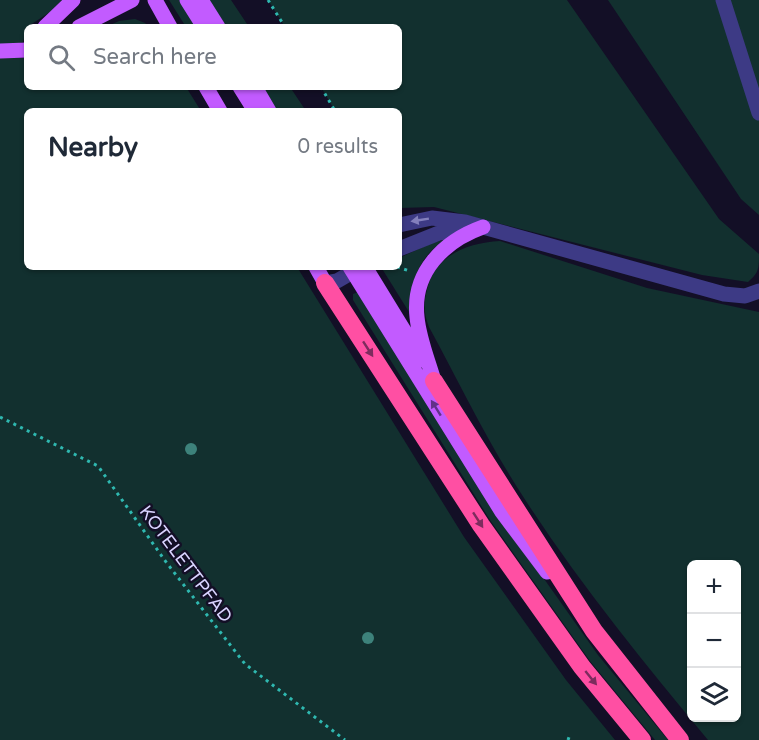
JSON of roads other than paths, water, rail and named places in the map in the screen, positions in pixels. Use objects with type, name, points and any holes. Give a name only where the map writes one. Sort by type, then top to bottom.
[{"type":"highway","points":[[325,283],[481,525],[582,667],[642,740]]},
{"type":"highway","points":[[434,381],[594,631],[680,740]]},
{"type":"main road","points":[[85,24],[132,0]]},
{"type":"main road","points":[[155,0],[169,24]]},
{"type":"main road","points":[[187,0],[202,24]]},
{"type":"main road","points":[[201,0],[216,24]]},
{"type":"main road","points":[[48,24],[71,1]]},
{"type":"main road","points":[[2,51],[24,42]]},
{"type":"main road","points":[[2,51],[24,50]]},
{"type":"main road","points":[[208,90],[218,108]]},
{"type":"main road","points":[[242,90],[253,108]]},
{"type":"main road","points":[[257,90],[267,108]]},
{"type":"main road","points":[[434,381],[421,339],[417,316],[417,298],[422,281],[429,265],[445,247],[466,233],[483,227]]},
{"type":"main road","points":[[318,270],[325,283]]},
{"type":"main road","points":[[358,270],[434,381]]},
{"type":"main road","points":[[358,270],[467,457],[502,512],[594,631]]},
{"type":"street","points":[[723,0],[759,113]]},
{"type":"street","points":[[402,224],[432,218],[452,220],[724,294],[745,296],[759,291]]},
{"type":"street","points":[[402,248],[448,230],[483,227]]},
{"type":"street","points":[[325,283],[337,281],[354,270]]}]
